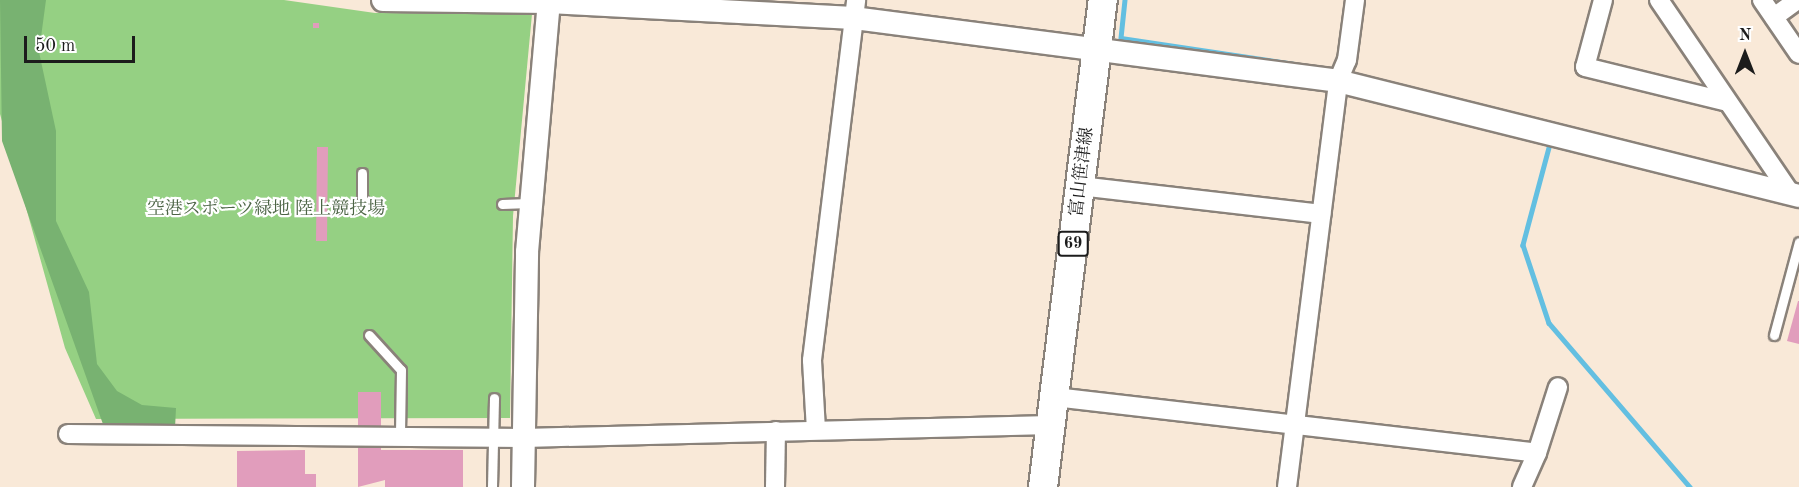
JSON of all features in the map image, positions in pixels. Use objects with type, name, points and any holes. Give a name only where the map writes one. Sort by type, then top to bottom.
[{"type":"main road","name":"富山笹津線","points":[[1043,487],[1103,0]]},
{"type":"street","points":[[383,0],[549,1],[855,9],[1096,50],[1338,81],[1795,195]]},
{"type":"street","points":[[1287,487],[1338,81],[1347,60],[1355,0]]},
{"type":"street","points":[[1603,0],[1585,67],[1727,102]]},
{"type":"street","points":[[1659,0],[1727,102],[1795,195]]},
{"type":"street","points":[[1762,0],[1799,54]]},
{"type":"street","points":[[1774,17],[1797,0]]},
{"type":"street","points":[[523,487],[529,203],[549,1]]},
{"type":"street","points":[[816,430],[812,360],[855,9]]},
{"type":"street","points":[[1080,186],[1321,214]]},
{"type":"street","points":[[1521,487],[1537,453],[1558,387]]},
{"type":"street","points":[[1055,397],[1537,453]]},
{"type":"street","points":[[68,434],[186,439],[524,438],[1051,425]]},
{"type":"street","points":[[775,487],[776,431]]},
{"type":"lane","points":[[362,173],[362,198],[369,207]]},
{"type":"lane","points":[[502,204],[529,203]]},
{"type":"lane","points":[[1774,335],[1799,242]]},
{"type":"lane","points":[[369,335],[401,370],[400,437]]},
{"type":"lane","points":[[492,487],[494,398]]},
{"type":"green space","name":"空港スポーツ緑地 陸上競技場","points":[[0,0],[284,0],[375,13],[532,14],[513,216],[510,418],[96,419],[65,348],[0,114]]},
{"type":"green space","points":[[0,0],[46,0],[39,52],[56,131],[56,221],[89,292],[97,364],[117,391],[142,405],[176,408],[175,428],[104,427],[2,141]]},
{"type":"building","points":[[313,23],[319,23],[319,28],[313,28]]},
{"type":"building","points":[[317,147],[328,147],[327,241],[316,241]]},
{"type":"building","points":[[1799,301],[1799,344],[1787,341]]},
{"type":"building","points":[[358,392],[381,392],[381,450],[463,450],[463,487],[385,487],[385,480],[358,487]]},
{"type":"building","points":[[305,450],[305,474],[316,474],[316,487],[237,487],[237,451]]},
{"type":"waterway","points":[[1125,0],[1121,38],[1294,64]]},
{"type":"waterway","points":[[1550,144],[1523,245],[1549,323],[1690,487]]}]
